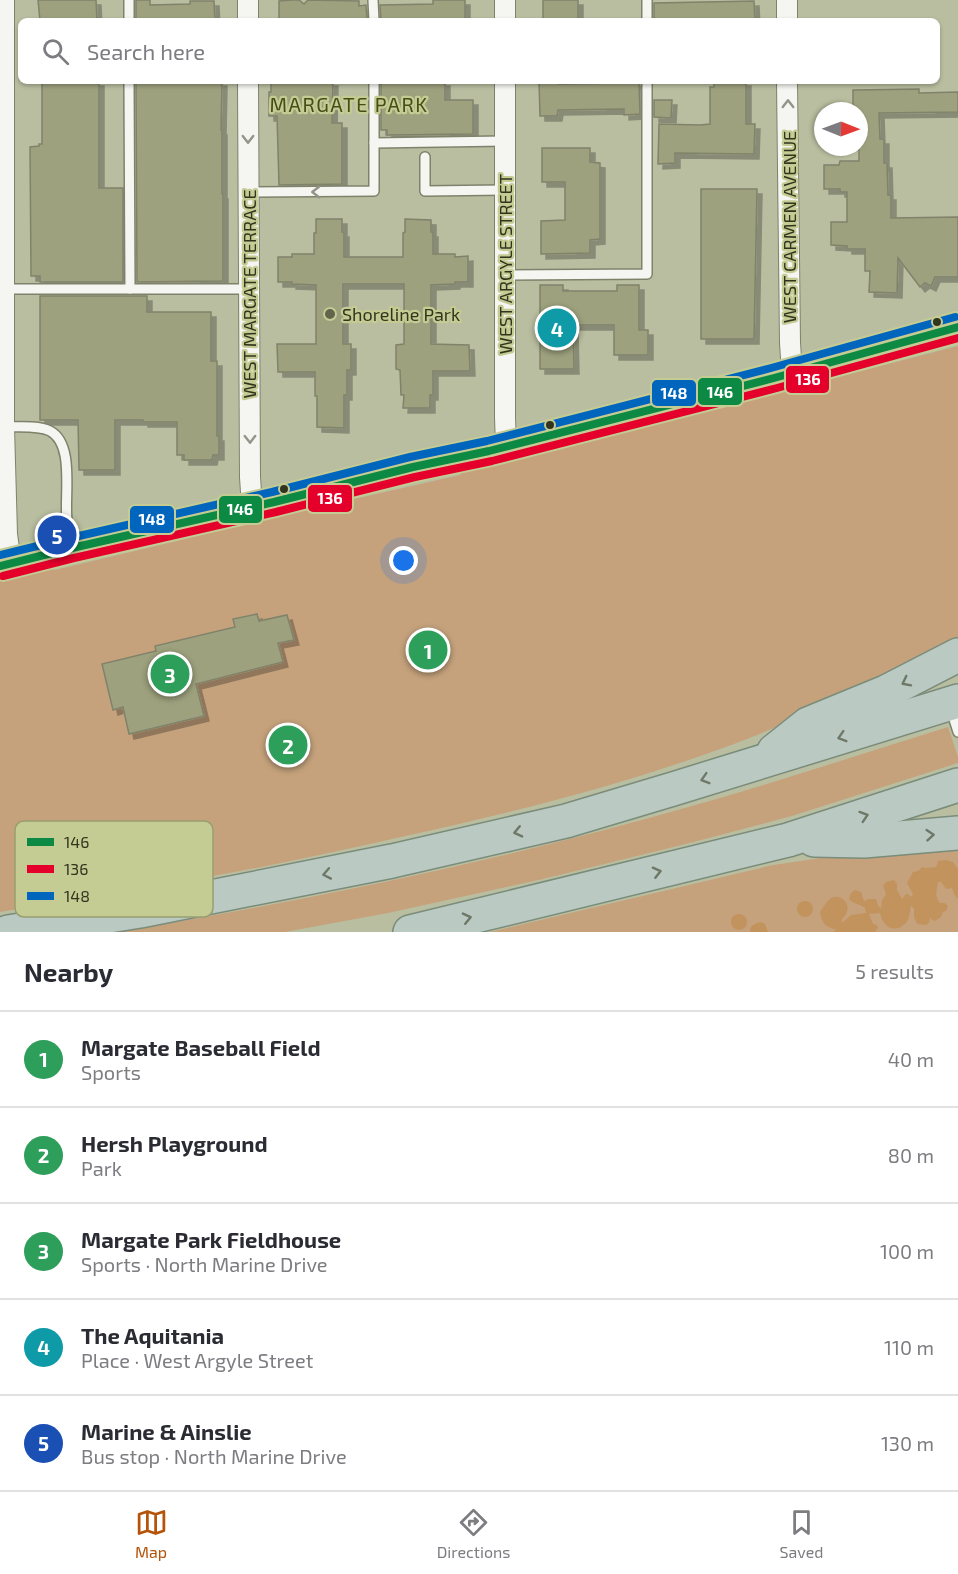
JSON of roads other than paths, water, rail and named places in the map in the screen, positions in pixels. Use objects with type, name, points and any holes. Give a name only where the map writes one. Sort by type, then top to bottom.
[{"type":"highway","points":[[761,762],[808,724],[886,692],[958,655]]},
{"type":"highway","points":[[213,897],[392,861],[566,821],[761,762],[955,713]]},
{"type":"highway","points":[[410,932],[788,840],[958,785]]},
{"type":"highway","points":[[788,840],[864,841],[958,833]]},
{"type":"highway","points":[[8,932],[102,917]]},
{"type":"street","points":[[4,0],[6,565],[413,467],[506,447],[792,373],[958,327]]},
{"type":"street","points":[[248,0],[248,18]]},
{"type":"street","points":[[505,0],[505,18]]},
{"type":"street","points":[[787,0],[787,18]]},
{"type":"street","name":"WEST MARGATE TERRACE","points":[[248,84],[248,289],[252,507]]},
{"type":"street","name":"WEST ARGYLE STREET","points":[[505,84],[506,447]]},
{"type":"street","name":"WEST CARMEN AVENUE","points":[[788,84],[792,373]]},
{"type":"lane","points":[[129,0],[129,18]]},
{"type":"lane","points":[[374,0],[374,18]]},
{"type":"lane","points":[[647,0],[647,18]]},
{"type":"lane","points":[[129,84],[130,289]]},
{"type":"lane","points":[[248,192],[374,191],[374,84]]},
{"type":"lane","points":[[506,275],[647,274],[647,84]]},
{"type":"lane","points":[[374,143],[506,141]]},
{"type":"lane","points":[[425,157],[425,191],[506,190]]},
{"type":"lane","points":[[4,289],[248,289]]},
{"type":"lane","points":[[4,427],[33,427],[50,431],[62,442],[66,456],[67,520],[72,548]]},
{"type":"place","name":"Shoreline Park","points":[[330,314]]},
{"type":"place","name":"The Aquitania","points":[[557,328]]},
{"type":"place","name":"Marine & Ainslie","points":[[57,535]]},
{"type":"place","name":"Margate Baseball Field","points":[[428,650]]},
{"type":"place","name":"Margate Park Fieldhouse","points":[[170,674]]},
{"type":"place","name":"Hersh Playground","points":[[288,745]]},
{"type":"district","name":"MARGATE PARK","points":[[349,104]]}]
